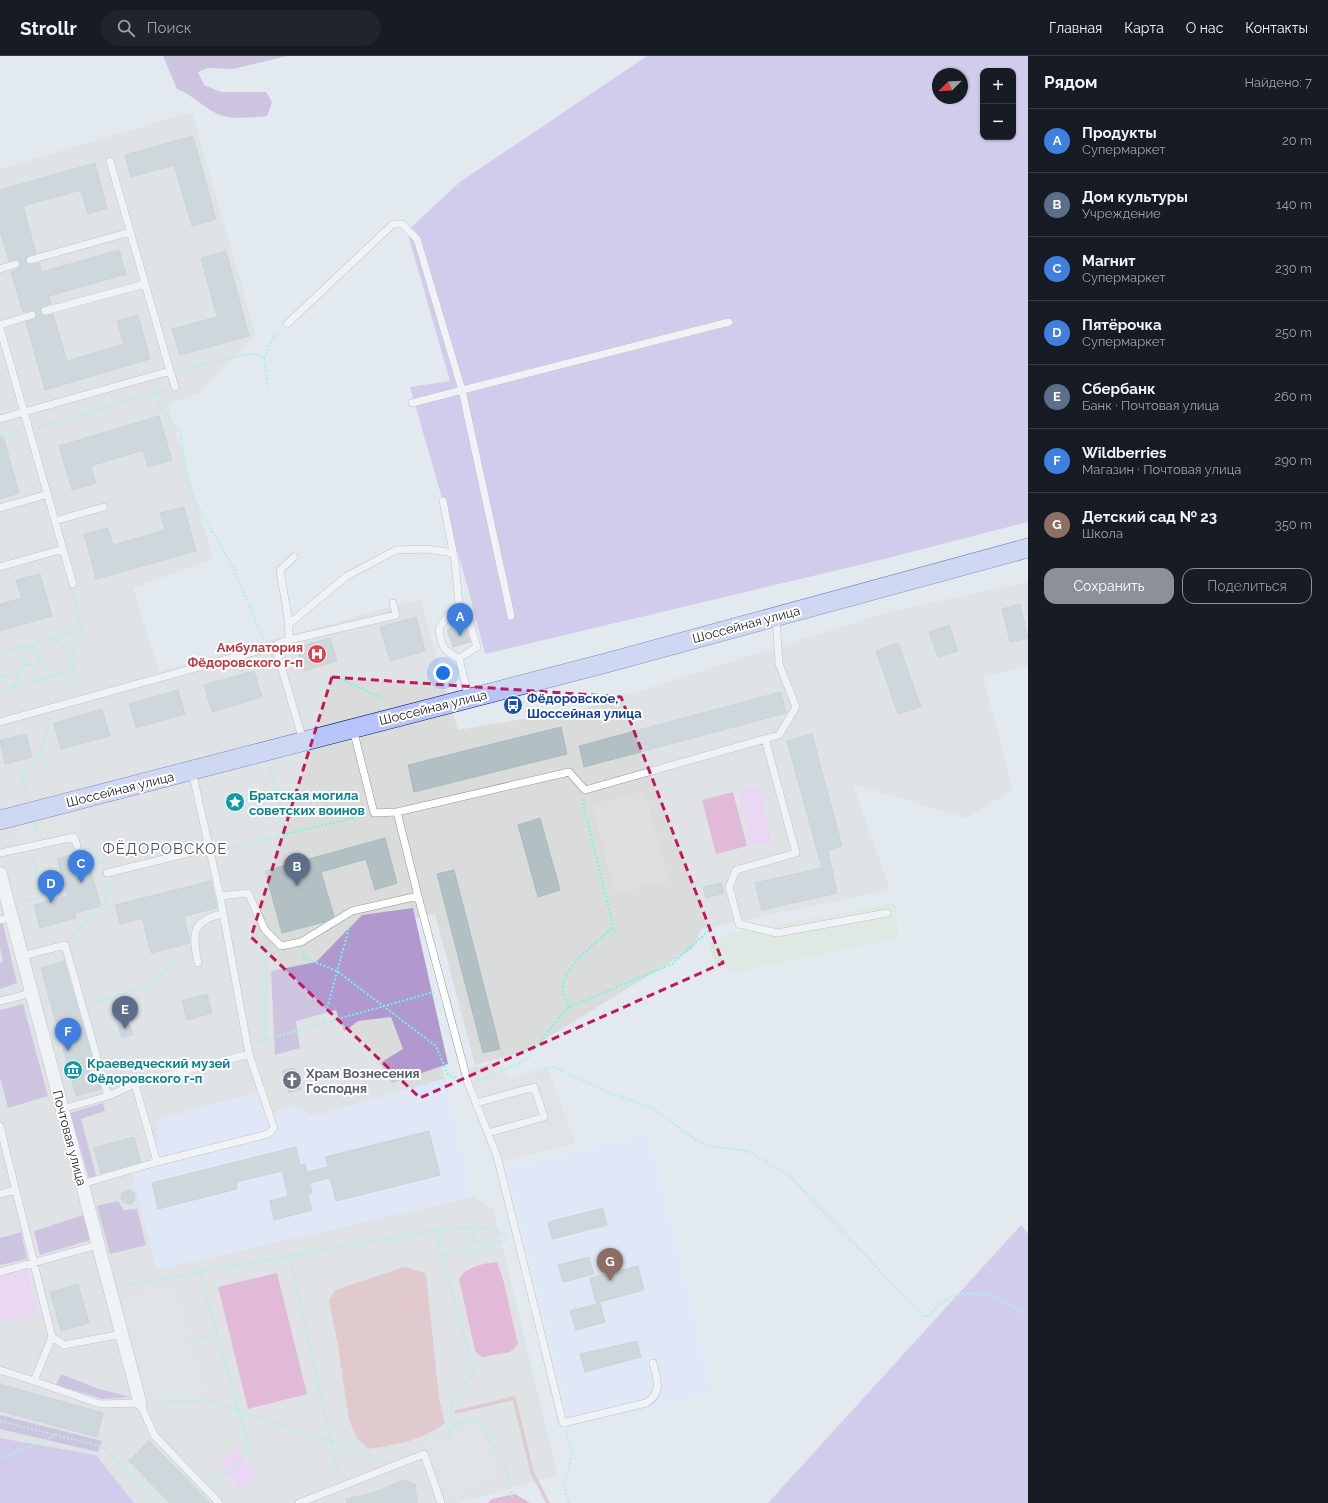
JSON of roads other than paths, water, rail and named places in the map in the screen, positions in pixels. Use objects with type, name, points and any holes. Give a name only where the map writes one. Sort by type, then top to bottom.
[{"type":"main road","name":"Шоссейная улица","points":[[0,820],[192,771],[353,727],[470,698],[1028,548]]},
{"type":"street","name":"Почтовая улица","points":[[0,873],[7,914],[22,956],[140,1404]]},
{"type":"lane","points":[[110,161],[175,388]]},
{"type":"lane","points":[[287,324],[393,224],[402,224],[417,239],[462,390],[511,616]]},
{"type":"lane","points":[[30,260],[130,232]]},
{"type":"lane","points":[[0,269],[16,264]]},
{"type":"lane","points":[[45,311],[145,284]]},
{"type":"lane","points":[[0,325],[32,315]]},
{"type":"lane","points":[[412,403],[729,322]]},
{"type":"lane","points":[[0,328],[73,584]]},
{"type":"lane","points":[[0,419],[170,371]]},
{"type":"lane","points":[[0,508],[48,494]]},
{"type":"lane","points":[[443,501],[453,553],[459,605],[469,620],[477,647],[459,658]]},
{"type":"lane","points":[[55,521],[104,507]]},
{"type":"lane","points":[[0,567],[63,549]]},
{"type":"lane","points":[[290,623],[347,576],[389,553],[408,549],[427,549],[453,553]]},
{"type":"lane","points":[[289,640],[290,623],[286,610],[280,570],[294,557]]},
{"type":"lane","points":[[0,722],[271,647],[289,640],[396,615],[393,603]]},
{"type":"lane","points":[[459,605],[446,618],[439,629],[442,645],[448,653],[459,658]]},
{"type":"lane","points":[[353,727],[374,813],[397,812],[569,772],[585,790],[779,736],[796,707],[779,664],[776,616]]},
{"type":"lane","points":[[271,647],[297,718],[303,740]]},
{"type":"lane","points":[[459,658],[470,698]]},
{"type":"lane","points":[[765,739],[796,853],[736,870],[729,887],[739,924],[777,933],[887,913]]},
{"type":"lane","points":[[82,1184],[157,1162],[268,1134],[274,1128],[249,1054],[220,896],[192,771]]},
{"type":"lane","points":[[397,812],[469,1084],[497,1156],[563,1424],[646,1403],[653,1399],[657,1392],[658,1382],[653,1363]]},
{"type":"lane","points":[[0,853],[74,837],[77,846]]},
{"type":"lane","points":[[107,873],[209,850]]},
{"type":"lane","points":[[220,896],[248,893],[265,930],[281,946],[301,942],[352,911],[418,896]]},
{"type":"lane","points":[[198,963],[194,946],[194,934],[199,924],[209,917],[223,914]]},
{"type":"lane","points":[[22,956],[66,944],[108,1096]]},
{"type":"lane","points":[[0,1001],[32,993]]},
{"type":"lane","points":[[62,1109],[108,1096],[135,1084],[249,1054]]},
{"type":"lane","points":[[135,1084],[157,1162]]},
{"type":"lane","points":[[476,1103],[534,1087],[544,1116],[488,1133]]},
{"type":"lane","points":[[0,1126],[1,1137],[16,1190],[52,1337],[34,1381]]},
{"type":"lane","points":[[0,1194],[16,1190]]},
{"type":"lane","points":[[0,1272],[98,1245]]},
{"type":"lane","points":[[52,1337],[64,1345],[122,1334]]},
{"type":"lane","points":[[0,1370],[100,1404],[140,1404],[154,1434],[219,1503]]},
{"type":"lane","points":[[299,1503],[424,1454],[442,1503]]},
{"type":"waterway","points":[[456,1412],[514,1398],[532,1472],[548,1503]]},
{"type":"place","name":"Продукты","points":[[460,636]]},
{"type":"place","name":"Амбулатория Фёдоровского г-п","points":[[317,654]]},
{"type":"place","name":"Фёдоровское, Шоссейная улица","points":[[513,705]]},
{"type":"place","name":"Братская могила советских воинов","points":[[235,802]]},
{"type":"place","name":"Магнит","points":[[81,883]]},
{"type":"place","name":"Дом культуры","points":[[297,886]]},
{"type":"place","name":"Пятёрочка","points":[[51,903]]},
{"type":"place","name":"Сбербанк","points":[[125,1029]]},
{"type":"place","name":"Wildberries","points":[[68,1051]]},
{"type":"place","name":"Краеведческий музей Фёдоровского г-п","points":[[73,1070]]},
{"type":"place","name":"Храм Вознесения Господня","points":[[292,1080]]},
{"type":"place","name":"Детский сад № 23","points":[[610,1281]]},
{"type":"district","name":"ФЁДОРОВСКОЕ","points":[[165,849]]}]
